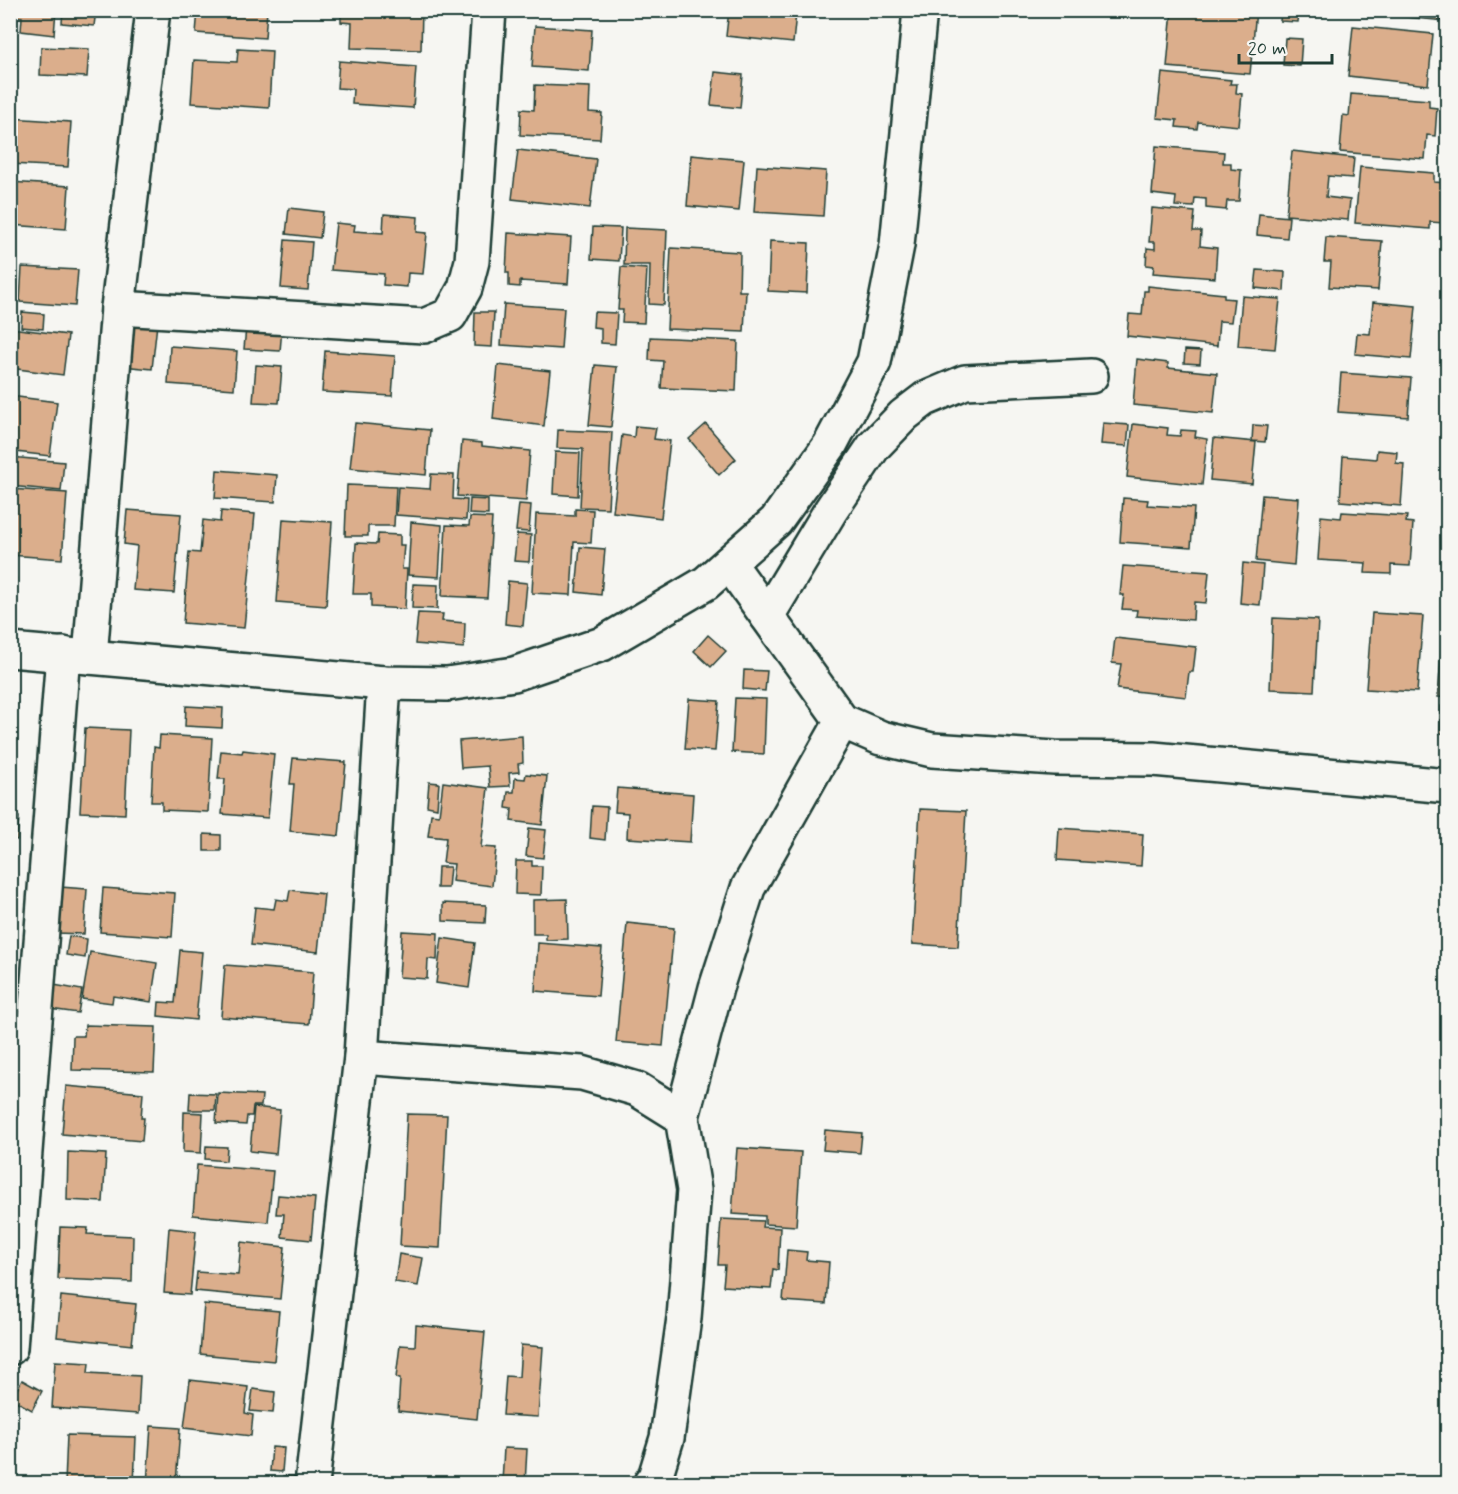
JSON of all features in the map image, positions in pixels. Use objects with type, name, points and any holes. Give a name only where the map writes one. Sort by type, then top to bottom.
[{"type":"street","points":[[10,1348],[77,656],[153,10]]},
{"type":"street","points":[[118,308],[424,326],[450,315],[465,288],[472,261],[489,10]]},
{"type":"street","points":[[10,650],[384,683],[447,684],[514,674],[602,644],[706,583],[776,521],[830,445],[874,362],[897,245],[920,10]]},
{"type":"street","points":[[766,616],[831,510],[874,446],[904,415],[925,399],[965,382],[1091,376]]},
{"type":"street","points":[[729,563],[842,721],[881,738],[932,750],[1055,758],[1153,759],[1448,786]]},
{"type":"street","points":[[312,1484],[361,1057],[384,683]]},
{"type":"street","points":[[650,1484],[655,1478],[667,1438],[684,1317],[694,1190],[682,1117],[716,988],[748,888],[842,721]]},
{"type":"street","points":[[361,1057],[582,1073],[637,1089],[682,1117]]},
{"type":"building","points":[[10,10],[56,10],[54,35],[21,31],[22,17],[10,16]]},
{"type":"building","points":[[63,10],[96,10],[94,26],[62,23]]},
{"type":"building","points":[[198,10],[267,10],[265,38],[196,33]]},
{"type":"building","points":[[341,10],[422,10],[421,50],[351,48],[352,23],[341,22]]},
{"type":"building","points":[[729,10],[772,10],[796,13],[793,43],[726,36]]},
{"type":"building","points":[[1172,10],[1256,10],[1250,74],[1167,67]]},
{"type":"building","points":[[1386,10],[1446,10],[1445,21],[1385,15]]},
{"type":"building","points":[[1281,11],[1299,12],[1298,22],[1280,21]]},
{"type":"building","points":[[535,26],[592,30],[589,71],[532,67]]},
{"type":"building","points":[[1353,26],[1433,34],[1428,85],[1348,76]]},
{"type":"building","points":[[1285,38],[1302,39],[1300,66],[1283,65]]},
{"type":"building","points":[[41,47],[89,49],[87,77],[40,75]]},
{"type":"building","points":[[238,49],[272,51],[269,108],[191,103],[194,60],[237,62]]},
{"type":"building","points":[[339,61],[416,67],[413,108],[352,104],[353,89],[337,88]]},
{"type":"building","points":[[715,72],[743,75],[740,108],[711,105]]},
{"type":"building","points":[[1162,73],[1231,80],[1230,84],[1237,84],[1236,93],[1242,94],[1239,126],[1198,122],[1197,129],[1176,127],[1177,120],[1157,118]]},
{"type":"building","points":[[535,85],[590,87],[589,112],[602,113],[600,139],[520,135],[521,109],[534,110]]},
{"type":"building","points":[[1351,94],[1429,100],[1429,107],[1437,108],[1435,136],[1427,135],[1425,159],[1340,152],[1343,115],[1349,116]]},
{"type":"building","points":[[10,118],[71,122],[68,167],[10,164]]},
{"type":"building","points":[[1156,146],[1224,152],[1223,163],[1231,163],[1231,169],[1241,170],[1239,201],[1227,201],[1226,210],[1206,208],[1206,199],[1195,198],[1194,207],[1175,206],[1176,197],[1152,194]]},
{"type":"building","points":[[518,150],[596,159],[590,208],[512,199]]},
{"type":"building","points":[[1292,151],[1354,158],[1352,178],[1328,176],[1326,197],[1350,200],[1348,220],[1286,215]]},
{"type":"building","points":[[691,155],[744,160],[739,211],[687,206]]},
{"type":"building","points":[[757,166],[826,171],[823,216],[754,212]]},
{"type":"building","points":[[1360,167],[1434,173],[1434,182],[1448,183],[1445,223],[1430,222],[1430,229],[1355,223]]},
{"type":"building","points":[[10,182],[69,186],[66,229],[10,225]]},
{"type":"building","points":[[289,208],[323,212],[320,238],[286,234]]},
{"type":"building","points":[[1152,208],[1195,212],[1193,231],[1201,231],[1200,246],[1217,248],[1215,278],[1153,273],[1154,266],[1146,265],[1147,248],[1155,249],[1155,242],[1149,242]]},
{"type":"building","points":[[384,214],[418,217],[417,232],[427,233],[423,274],[408,273],[407,287],[383,285],[384,274],[331,270],[336,223],[355,225],[354,231],[383,233]]},
{"type":"building","points":[[1259,214],[1289,217],[1287,238],[1257,235]]},
{"type":"building","points":[[593,227],[621,228],[619,261],[591,259]]},
{"type":"building","points":[[625,228],[667,230],[664,305],[649,304],[650,265],[624,265]]},
{"type":"building","points":[[508,233],[571,237],[568,284],[520,281],[520,287],[509,286],[509,273],[506,273]]},
{"type":"building","points":[[1326,237],[1382,241],[1378,290],[1329,287],[1331,262],[1324,262]]},
{"type":"building","points":[[285,240],[312,242],[308,290],[281,288]]},
{"type":"building","points":[[770,241],[809,243],[807,293],[768,291]]},
{"type":"building","points":[[671,248],[740,252],[739,291],[746,291],[744,332],[667,329]]},
{"type":"building","points":[[22,267],[78,270],[75,306],[20,302]]},
{"type":"building","points":[[621,267],[647,269],[644,323],[622,322],[623,310],[618,310]]},
{"type":"building","points":[[1257,270],[1285,272],[1284,291],[1255,288]]},
{"type":"building","points":[[1148,286],[1224,294],[1224,298],[1234,299],[1231,322],[1219,321],[1217,346],[1127,336],[1129,314],[1142,315],[1144,291],[1148,291]]},
{"type":"building","points":[[1242,296],[1280,299],[1275,349],[1238,346]]},
{"type":"building","points":[[1373,302],[1416,306],[1411,359],[1355,354],[1357,333],[1370,334]]},
{"type":"building","points":[[504,304],[564,308],[561,349],[501,345]]},
{"type":"building","points":[[22,312],[44,314],[43,329],[21,327]]},
{"type":"building","points":[[475,312],[494,312],[492,347],[474,346]]},
{"type":"building","points":[[594,312],[617,313],[615,344],[601,343],[601,328],[593,327]]},
{"type":"building","points":[[126,321],[157,324],[152,369],[122,366]]},
{"type":"building","points":[[246,327],[282,329],[280,351],[244,349]]},
{"type":"building","points":[[10,328],[68,335],[63,375],[10,368]]},
{"type":"building","points":[[650,337],[738,341],[736,391],[661,388],[663,361],[649,360]]},
{"type":"building","points":[[170,346],[237,351],[234,389],[168,384]]},
{"type":"building","points":[[1185,350],[1201,351],[1200,364],[1184,363]]},
{"type":"building","points":[[325,351],[395,356],[392,396],[322,392]]},
{"type":"building","points":[[1137,359],[1168,363],[1168,368],[1217,373],[1213,413],[1133,405]]},
{"type":"building","points":[[256,365],[282,367],[279,403],[253,402]]},
{"type":"building","points":[[498,365],[550,371],[544,426],[493,419]]},
{"type":"building","points":[[595,365],[617,367],[611,427],[589,425]]},
{"type":"building","points":[[1341,373],[1411,378],[1408,417],[1338,412]]},
{"type":"building","points":[[10,396],[57,402],[50,456],[16,452],[17,442],[10,441]]},
{"type":"building","points":[[355,423],[430,430],[426,475],[350,468]]},
{"type":"building","points":[[1103,423],[1129,425],[1127,446],[1101,444]]},
{"type":"building","points":[[706,424],[736,459],[719,475],[689,439]]},
{"type":"building","points":[[1133,424],[1168,428],[1167,435],[1180,436],[1181,430],[1196,431],[1195,437],[1207,439],[1202,485],[1127,477]]},
{"type":"building","points":[[1253,425],[1267,426],[1265,442],[1252,441]]},
{"type":"building","points":[[635,426],[656,428],[654,439],[670,441],[661,518],[613,512],[622,435],[634,437]]},
{"type":"building","points":[[558,430],[612,432],[608,508],[580,507],[583,449],[557,448]]},
{"type":"building","points":[[1214,438],[1256,442],[1252,484],[1210,480]]},
{"type":"building","points":[[462,441],[482,443],[482,446],[530,451],[526,501],[457,496]]},
{"type":"building","points":[[1377,450],[1397,452],[1396,463],[1404,464],[1401,506],[1340,501],[1343,456],[1376,459]]},
{"type":"building","points":[[555,452],[580,453],[578,496],[553,494]]},
{"type":"building","points":[[10,457],[64,462],[61,491],[10,486]]},
{"type":"building","points":[[217,470],[277,475],[275,502],[215,498]]},
{"type":"building","points":[[431,474],[454,475],[453,499],[467,500],[466,520],[396,515],[398,487],[430,489]]},
{"type":"building","points":[[347,485],[396,487],[394,526],[368,526],[368,536],[345,536]]},
{"type":"building","points":[[10,489],[67,493],[62,559],[10,555]]},
{"type":"building","points":[[1262,495],[1299,498],[1294,565],[1256,561]]},
{"type":"building","points":[[1123,498],[1148,500],[1147,505],[1194,508],[1191,547],[1120,542]]},
{"type":"building","points":[[470,499],[488,500],[488,515],[469,514]]},
{"type":"building","points":[[519,504],[531,505],[529,532],[516,531]]},
{"type":"building","points":[[575,509],[593,510],[591,543],[574,542],[571,595],[532,593],[536,514],[575,516]]},
{"type":"building","points":[[127,510],[181,514],[174,593],[133,590],[137,546],[124,544]]},
{"type":"building","points":[[221,511],[255,514],[244,628],[183,623],[189,552],[200,553],[203,520],[220,522]]},
{"type":"building","points":[[1342,512],[1407,516],[1406,522],[1413,523],[1410,566],[1391,565],[1391,574],[1365,573],[1366,563],[1318,560],[1321,516],[1341,518]]},
{"type":"building","points":[[470,517],[492,518],[487,598],[442,596],[446,525],[469,526]]},
{"type":"building","points":[[283,519],[332,522],[326,606],[277,602]]},
{"type":"building","points":[[411,522],[442,525],[439,577],[408,575]]},
{"type":"building","points":[[378,534],[400,535],[400,545],[404,545],[402,569],[407,569],[405,609],[371,607],[371,594],[353,594],[356,543],[377,544]]},
{"type":"building","points":[[517,534],[531,535],[529,562],[514,561]]},
{"type":"building","points":[[580,547],[605,549],[601,595],[576,592]]},
{"type":"building","points":[[1243,563],[1263,565],[1260,605],[1240,603]]},
{"type":"building","points":[[1123,566],[1209,572],[1206,603],[1194,602],[1193,620],[1136,616],[1137,610],[1122,609],[1124,595],[1120,595]]},
{"type":"building","points":[[10,577],[16,578],[14,604],[10,604]]},
{"type":"building","points":[[508,581],[527,583],[523,626],[505,624]]},
{"type":"building","points":[[413,584],[438,585],[437,609],[412,608]]},
{"type":"building","points":[[418,613],[443,614],[442,621],[465,623],[464,648],[415,644]]},
{"type":"building","points":[[1372,613],[1423,616],[1417,692],[1366,689]]},
{"type":"building","points":[[1444,613],[1448,613],[1448,698],[1438,697]]},
{"type":"building","points":[[1273,618],[1318,620],[1314,691],[1270,689]]},
{"type":"building","points":[[708,635],[726,651],[711,667],[694,651]]},
{"type":"building","points":[[1115,638],[1196,647],[1193,672],[1189,672],[1186,697],[1117,689],[1121,664],[1112,663]]},
{"type":"building","points":[[744,670],[767,671],[765,691],[743,689]]},
{"type":"building","points":[[735,698],[766,699],[764,754],[732,752]]},
{"type":"building","points":[[689,699],[719,701],[715,751],[685,749]]},
{"type":"building","points":[[186,706],[223,708],[222,728],[185,726]]},
{"type":"building","points":[[1441,706],[1448,706],[1448,734],[1440,733]]},
{"type":"building","points":[[85,728],[129,730],[125,814],[80,812]]},
{"type":"building","points":[[160,735],[212,738],[208,812],[162,810],[162,802],[151,802],[154,747],[159,748]]},
{"type":"building","points":[[522,736],[523,763],[518,764],[519,772],[509,773],[510,786],[490,787],[488,766],[461,768],[459,741]]},
{"type":"building","points":[[10,738],[15,739],[10,802]]},
{"type":"building","points":[[243,750],[274,754],[268,818],[222,814],[225,779],[218,779],[221,751],[242,753]]},
{"type":"building","points":[[293,758],[346,762],[339,836],[290,831],[294,784],[290,784]]},
{"type":"building","points":[[526,774],[547,776],[542,825],[511,821],[512,809],[506,808],[508,792],[514,792],[515,778],[525,779]]},
{"type":"building","points":[[429,782],[439,783],[437,808],[427,806]]},
{"type":"building","points":[[443,782],[488,788],[481,847],[496,848],[492,886],[452,881],[454,864],[443,863],[446,838],[428,836],[431,814],[439,815]]},
{"type":"building","points":[[617,788],[693,794],[690,842],[627,838],[628,813],[615,812]]},
{"type":"building","points":[[592,806],[607,807],[605,840],[590,838]]},
{"type":"building","points":[[920,809],[966,811],[958,947],[912,944]]},
{"type":"building","points":[[10,817],[19,817],[17,840],[10,839]]},
{"type":"building","points":[[529,828],[546,830],[543,858],[526,856]]},
{"type":"building","points":[[1059,828],[1143,834],[1141,866],[1057,860]]},
{"type":"building","points":[[204,834],[221,835],[221,851],[204,851]]},
{"type":"building","points":[[516,861],[532,861],[532,866],[542,866],[541,895],[515,894]]},
{"type":"building","points":[[438,867],[450,867],[448,888],[437,888]]},
{"type":"building","points":[[60,887],[87,889],[84,934],[57,933]]},
{"type":"building","points":[[103,888],[175,893],[172,937],[100,932]]},
{"type":"building","points":[[290,890],[324,894],[318,952],[251,945],[255,907],[274,909],[276,899],[288,901]]},
{"type":"building","points":[[567,899],[568,939],[546,940],[546,934],[533,934],[533,900]]},
{"type":"building","points":[[443,903],[486,905],[485,923],[443,921]]},
{"type":"building","points":[[627,923],[674,928],[663,1046],[616,1042]]},
{"type":"building","points":[[402,931],[438,933],[437,960],[428,959],[427,979],[399,977]]},
{"type":"building","points":[[69,936],[87,939],[85,958],[66,955]]},
{"type":"building","points":[[442,938],[475,943],[469,988],[436,983]]},
{"type":"building","points":[[538,943],[602,948],[598,996],[535,991]]},
{"type":"building","points":[[180,950],[202,952],[196,1020],[158,1016],[159,1002],[175,1003]]},
{"type":"building","points":[[90,952],[157,963],[151,1002],[113,996],[112,1003],[82,999]]},
{"type":"building","points":[[225,965],[313,972],[309,1024],[221,1017]]},
{"type":"building","points":[[54,985],[82,990],[78,1013],[50,1009]]},
{"type":"building","points":[[85,1025],[156,1027],[154,1072],[72,1070],[73,1036],[84,1036]]},
{"type":"building","points":[[66,1086],[143,1093],[142,1141],[62,1134]]},
{"type":"building","points":[[190,1093],[216,1094],[215,1110],[189,1110]]},
{"type":"building","points":[[218,1093],[262,1095],[261,1106],[253,1106],[252,1116],[247,1116],[246,1125],[216,1123]]},
{"type":"building","points":[[254,1107],[280,1110],[276,1154],[250,1151]]},
{"type":"building","points":[[184,1112],[203,1113],[201,1153],[183,1152]]},
{"type":"building","points":[[407,1114],[447,1115],[440,1248],[400,1246]]},
{"type":"building","points":[[825,1130],[862,1133],[860,1153],[823,1150]]},
{"type":"building","points":[[206,1146],[227,1147],[226,1161],[205,1159]]},
{"type":"building","points":[[737,1148],[801,1152],[796,1226],[765,1224],[765,1216],[732,1214]]},
{"type":"building","points":[[68,1152],[106,1154],[103,1202],[67,1200]]},
{"type":"building","points":[[197,1165],[273,1171],[268,1222],[193,1215]]},
{"type":"building","points":[[278,1195],[315,1198],[311,1240],[282,1237],[284,1214],[276,1214]]},
{"type":"building","points":[[721,1219],[763,1221],[762,1227],[780,1228],[778,1270],[773,1269],[771,1289],[723,1286],[725,1265],[718,1265]]},
{"type":"building","points":[[60,1227],[88,1228],[87,1234],[133,1236],[132,1282],[58,1279]]},
{"type":"building","points":[[169,1228],[196,1231],[190,1295],[164,1293]]},
{"type":"building","points":[[241,1242],[285,1247],[280,1299],[195,1291],[197,1272],[238,1275]]},
{"type":"building","points":[[787,1250],[807,1252],[806,1260],[829,1262],[826,1304],[783,1301]]},
{"type":"building","points":[[399,1254],[423,1258],[418,1286],[395,1282]]},
{"type":"building","points":[[61,1296],[136,1304],[132,1345],[57,1337]]},
{"type":"building","points":[[204,1304],[279,1311],[274,1361],[200,1354]]},
{"type":"building","points":[[416,1325],[485,1332],[477,1419],[398,1411],[400,1379],[396,1378],[400,1345],[415,1346]]},
{"type":"building","points":[[521,1345],[543,1347],[538,1417],[503,1415],[506,1376],[519,1377]]},
{"type":"building","points":[[55,1361],[89,1363],[88,1373],[140,1376],[138,1414],[52,1408]]},
{"type":"building","points":[[22,1380],[42,1391],[32,1410],[12,1399]]},
{"type":"building","points":[[190,1380],[248,1387],[245,1413],[253,1415],[251,1436],[184,1428]]},
{"type":"building","points":[[253,1389],[275,1392],[273,1413],[250,1411]]},
{"type":"building","points":[[151,1426],[180,1428],[176,1484],[147,1484]]},
{"type":"building","points":[[67,1435],[136,1437],[134,1484],[65,1484]]},
{"type":"building","points":[[272,1447],[284,1448],[282,1472],[270,1471]]},
{"type":"building","points":[[504,1448],[527,1449],[525,1484],[502,1482]]},
{"type":"building","points":[[283,1476],[294,1476],[294,1484],[282,1484]]}]
